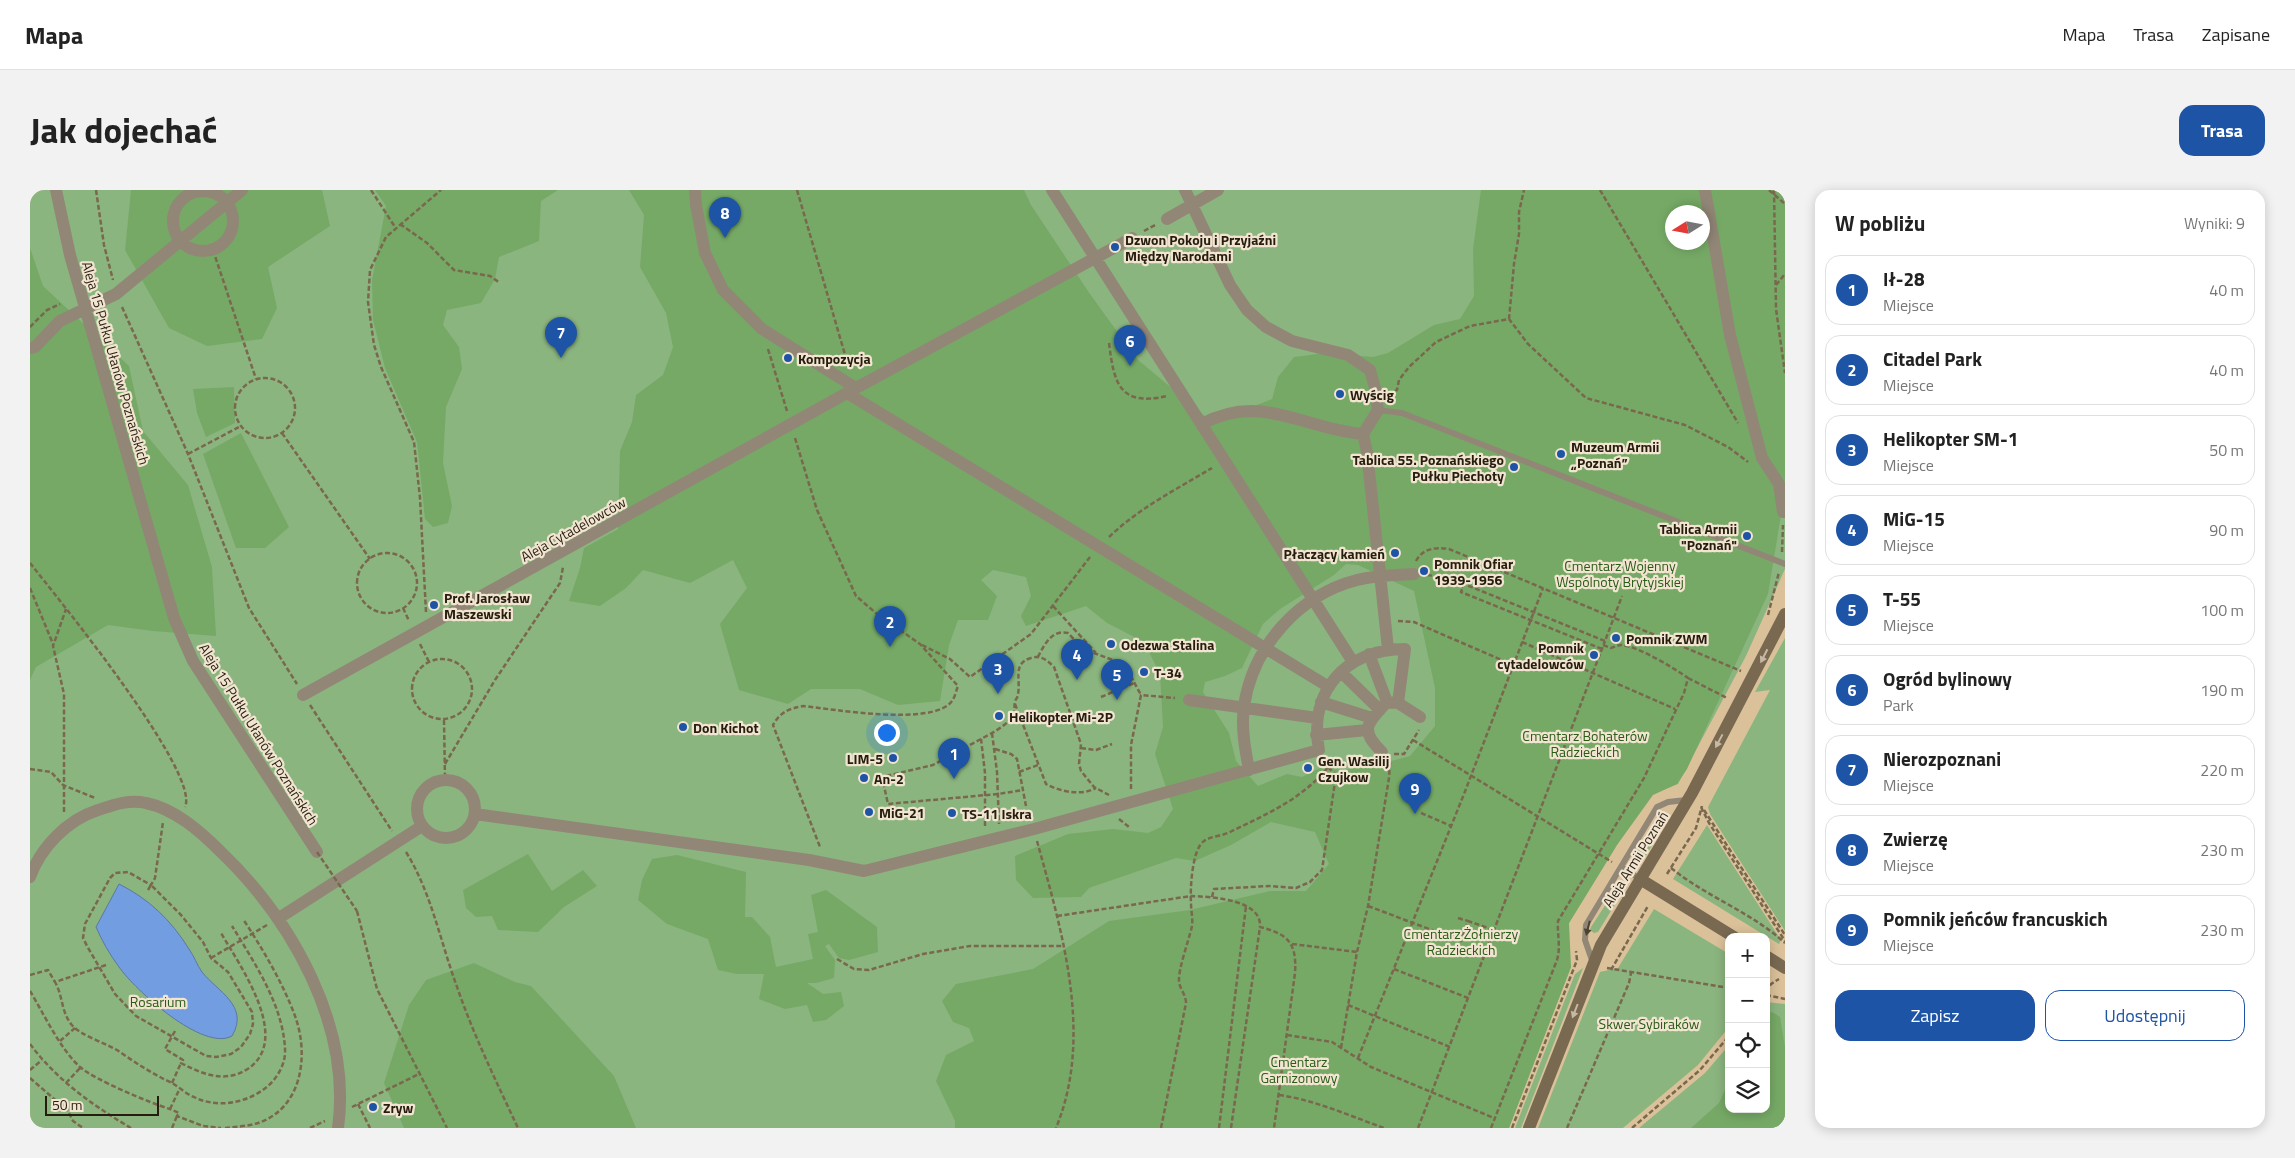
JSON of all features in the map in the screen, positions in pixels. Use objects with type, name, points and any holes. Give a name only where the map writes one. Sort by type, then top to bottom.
[{"type":"street","name":"Aleja 15 Pułku Ułanów Poznańskich","points":[[56,190],[70,255],[174,618],[193,661],[317,852]]},
{"type":"street","points":[[30,348],[35,347],[60,321],[116,294],[242,190]]},
{"type":"street","points":[[695,190],[705,254],[714,275],[723,290],[762,328],[851,390],[1099,546],[1329,687]]},
{"type":"street","points":[[1052,190],[1354,662]]},
{"type":"street","points":[[1185,190],[1230,285],[1248,310],[1266,327],[1292,341],[1348,355],[1370,370],[1378,410],[1363,434],[1367,452],[1388,649]]},
{"type":"street","points":[[1167,219],[1218,190]]},
{"type":"street","points":[[1705,190],[1730,335],[1762,458],[1779,484],[1783,512]]},
{"type":"street","points":[[195,191],[213,192],[227,202],[234,215],[233,230],[226,242],[214,250],[201,252],[189,249],[180,241],[173,227],[174,212],[182,199],[195,191]]},
{"type":"street","name":"Aleja Cytadelowców","points":[[303,694],[561,553],[851,390],[1132,238]]},
{"type":"street","points":[[1202,424],[1218,415],[1250,410],[1270,412],[1339,432],[1363,434]]},
{"type":"street","points":[[1249,770],[1245,750],[1244,707],[1248,688],[1265,649],[1279,629],[1293,613],[1314,598],[1338,586],[1379,576],[1414,574]]},
{"type":"street","name":"Aleja Armii Poznań","points":[[1529,1128],[1593,964],[1611,925],[1688,800],[1785,614]]},
{"type":"street","points":[[475,814],[826,863],[864,871],[984,840],[1034,830],[1319,750],[1316,734],[1321,702],[1329,687],[1341,672],[1369,654],[1388,649],[1405,649],[1370,741],[1386,753]]},
{"type":"street","points":[[1369,654],[1381,713]]},
{"type":"street","points":[[1341,672],[1381,713]]},
{"type":"street","points":[[1189,700],[1317,718]]},
{"type":"street","points":[[1321,702],[1381,713],[1420,717]]},
{"type":"street","points":[[1316,734],[1381,713]]},
{"type":"street","points":[[445,779],[462,784],[473,797],[475,814],[467,829],[452,838],[435,836],[422,826],[416,812],[419,796],[430,784],[445,779]]},
{"type":"street","points":[[30,877],[37,859],[53,839],[85,814],[122,802],[146,803],[180,817],[204,835],[239,869],[278,918],[310,975],[325,1014],[336,1058],[340,1113],[338,1128]]},
{"type":"street","points":[[278,918],[422,826]]},
{"type":"street","points":[[1640,879],[1728,933]]},
{"type":"street","points":[[1770,959],[1785,968]]},
{"type":"lane","points":[[1378,410],[1402,414],[1783,563]]},
{"type":"lane","points":[[1593,964],[1585,940],[1586,926],[1657,807],[1668,802],[1688,800]]},
{"type":"lane","points":[[1621,867],[1640,879]]},
{"type":"path","points":[[96,190],[104,245],[116,294],[188,454],[249,608],[398,840],[418,875],[459,994],[485,1058],[518,1128]]},
{"type":"path","points":[[371,190],[396,227]]},
{"type":"path","points":[[426,627],[420,498],[414,442],[381,367],[369,320],[370,270],[386,237],[441,190]]},
{"type":"path","points":[[797,190],[843,351],[851,390]]},
{"type":"path","points":[[1524,190],[1519,212],[1520,234],[1514,264],[1509,320],[1528,344],[1586,398],[1685,425],[1728,446],[1750,464]]},
{"type":"path","points":[[1600,190],[1741,428]]},
{"type":"path","points":[[1769,190],[1773,196],[1785,204]]},
{"type":"path","points":[[1774,190],[1775,286],[1778,332],[1785,373]]},
{"type":"path","points":[[1132,238],[1167,219]]},
{"type":"path","points":[[400,224],[427,243],[454,270],[490,276],[500,283]]},
{"type":"path","points":[[214,250],[256,379]]},
{"type":"path","points":[[1775,286],[1785,274]]},
{"type":"path","points":[[1378,410],[1384,396],[1397,390],[1399,380],[1409,366],[1436,342],[1470,326],[1509,320]]},
{"type":"path","points":[[762,328],[817,510],[856,596],[877,614],[920,644],[950,659],[970,677],[1031,634],[1099,546],[1120,526],[1225,460]]},
{"type":"path","points":[[1110,343],[1113,373],[1117,384],[1123,391],[1133,396],[1156,398],[1180,391]]},
{"type":"path","points":[[270,378],[283,384],[292,395],[295,409],[292,422],[282,433],[268,438],[253,436],[241,426],[235,413],[236,399],[244,386],[256,379],[270,378]]},
{"type":"path","points":[[188,454],[241,426]]},
{"type":"path","points":[[282,433],[370,559]]},
{"type":"path","points":[[1767,620],[1783,563],[1783,512]]},
{"type":"path","points":[[1414,574],[1414,565],[1418,557],[1425,551],[1440,548],[1614,617],[1741,671]]},
{"type":"path","points":[[383,553],[397,555],[409,562],[417,582],[412,600],[404,608],[389,613],[374,610],[362,600],[357,586],[360,570],[370,559],[383,553]]},
{"type":"path","points":[[445,764],[495,680],[560,583],[565,559],[561,553]]},
{"type":"path","points":[[30,563],[104,658],[151,726],[181,775],[186,794],[186,803],[180,817]]},
{"type":"path","points":[[1435,576],[1463,587]]},
{"type":"path","points":[[417,582],[424,581]]},
{"type":"path","points":[[1605,641],[1464,584],[1461,592],[1602,647],[1626,646],[1667,663],[1688,678],[1727,698]]},
{"type":"path","points":[[30,588],[53,646],[64,694],[63,831]]},
{"type":"path","points":[[1358,1058],[1451,826],[1543,588]]},
{"type":"path","points":[[1418,1128],[1622,596]]},
{"type":"path","points":[[1053,606],[1097,654]]},
{"type":"path","points":[[53,646],[66,609]]},
{"type":"path","points":[[1414,622],[1513,664]]},
{"type":"path","points":[[1038,657],[1047,640],[1058,633],[1064,632],[1072,635],[1083,649],[1113,660],[1128,671],[1141,696],[1131,745],[1134,801]]},
{"type":"path","points":[[1522,642],[1675,709]]},
{"type":"path","points":[[826,863],[773,724],[777,717],[787,709],[803,706],[914,716],[944,707],[952,701],[958,686],[920,644]]},
{"type":"path","points":[[1023,790],[986,796],[888,804],[882,777],[933,765],[998,730],[1014,713],[1015,702],[1019,694],[1017,680],[1019,666],[1027,658],[1038,657],[1046,659],[1054,667],[1081,748],[1079,764],[1082,771],[1096,788],[1106,793]]},
{"type":"path","points":[[444,659],[458,663],[469,674],[473,689],[469,704],[458,715],[444,720],[428,716],[416,705],[412,689],[417,673],[429,662],[444,659]]},
{"type":"path","points":[[1738,678],[1746,663]]},
{"type":"path","points":[[1492,1128],[1494,1118],[1557,960],[1560,950],[1557,932],[1558,921],[1563,909],[1644,778],[1684,693],[1688,678]]},
{"type":"path","points":[[1101,697],[1134,683]]},
{"type":"path","points":[[1723,706],[1731,691]]},
{"type":"path","points":[[1141,696],[1163,697]]},
{"type":"path","points":[[1015,702],[1046,784],[1053,788],[1078,793],[1088,792],[1096,788]]},
{"type":"path","points":[[444,720],[445,779]]},
{"type":"path","points":[[1396,755],[1404,754],[1419,731]]},
{"type":"path","points":[[992,733],[1000,826]]},
{"type":"path","points":[[981,739],[986,796],[984,840]]},
{"type":"path","points":[[1413,740],[1612,862]]},
{"type":"path","points":[[1081,748],[1096,750],[1112,744]]},
{"type":"path","points":[[994,749],[1011,754],[1017,759],[1026,806]]},
{"type":"path","points":[[1212,897],[1214,889],[1269,886],[1296,888],[1310,882],[1322,870],[1336,775],[1328,767],[1328,763],[1319,750]]},
{"type":"path","points":[[1341,1048],[1368,906],[1389,778],[1386,753]]},
{"type":"path","points":[[1020,772],[1038,765]]},
{"type":"path","points":[[1161,1128],[1186,1003],[1186,996],[1179,980],[1193,923],[1191,896],[1198,849],[1204,841],[1228,833],[1247,822],[1268,815],[1291,800],[1328,767]]},
{"type":"path","points":[[30,769],[51,772],[64,786],[94,797],[104,808]]},
{"type":"path","points":[[1667,874],[1696,828],[1705,800]]},
{"type":"path","points":[[1701,808],[1712,821],[1785,934]]},
{"type":"path","points":[[1701,808],[1785,942]]},
{"type":"path","points":[[148,890],[155,878],[165,811]]},
{"type":"path","points":[[1421,813],[1451,826]]},
{"type":"path","points":[[1034,830],[1058,916],[1071,999],[1071,1082],[1066,1105],[1056,1128]]},
{"type":"path","points":[[317,852],[357,911],[377,989],[447,1128]]},
{"type":"path","points":[[1671,868],[1690,884],[1772,932],[1785,942]]},
{"type":"path","points":[[128,872],[151,885],[181,914],[203,942],[212,958],[228,972],[252,1012],[253,1024],[250,1034],[241,1047],[231,1054],[216,1057],[206,1056],[136,1016],[115,994],[87,946],[83,931],[110,878],[115,873],[128,872]]},
{"type":"path","points":[[1058,916],[1191,896],[1212,897],[1246,906],[1257,913],[1260,919],[1260,927],[1231,1128]]},
{"type":"path","points":[[1219,1128],[1246,906]]},
{"type":"path","points":[[1368,906],[1461,941],[1468,922]]},
{"type":"path","points":[[1648,906],[1611,970],[1725,987]]},
{"type":"path","points":[[1458,918],[1494,930]]},
{"type":"path","points":[[177,1116],[203,1126],[223,1128],[260,1122],[279,1110],[293,1094],[300,1074],[302,1060],[300,1036],[295,1016],[253,934],[243,919]]},
{"type":"path","points":[[30,975],[48,970],[60,990],[61,1005],[65,1014],[75,1028],[114,1048],[162,1080],[172,1083],[194,1098],[208,1103],[242,1100],[259,1093],[272,1082],[282,1068],[286,1051],[282,1026],[268,990],[232,926]]},
{"type":"path","points":[[1260,927],[1283,934],[1291,944],[1296,962],[1274,1128]]},
{"type":"path","points":[[212,958],[262,928]]},
{"type":"path","points":[[181,1063],[214,1077],[231,1077],[253,1066],[261,1056],[266,1042],[265,1022],[260,1005],[221,933]]},
{"type":"path","points":[[1291,944],[1358,952]]},
{"type":"path","points":[[837,959],[854,969],[869,970],[923,954],[962,947],[1064,946]]},
{"type":"path","points":[[1512,1128],[1577,960]]},
{"type":"path","points":[[55,982],[106,965]]},
{"type":"path","points":[[1394,969],[1468,998]]},
{"type":"path","points":[[1567,1128],[1629,983],[1631,973]]},
{"type":"path","points":[[30,990],[60,1041],[80,1068],[99,1079],[179,1114],[172,1128]]},
{"type":"path","points":[[1770,994],[1785,999]]},
{"type":"path","points":[[1348,1005],[1450,1047]]},
{"type":"path","points":[[60,1041],[75,1028]]},
{"type":"path","points":[[172,1083],[183,1060],[165,1049],[175,1031]]},
{"type":"path","points":[[1287,1035],[1332,1042],[1371,1067],[1432,1094],[1494,1118]]},
{"type":"path","points":[[1632,1128],[1700,1070],[1725,1041]]},
{"type":"path","points":[[30,1044],[42,1060],[66,1083],[106,1113],[131,1128]]},
{"type":"path","points":[[30,1070],[42,1060]]},
{"type":"path","points":[[66,1083],[80,1068]]},
{"type":"path","points":[[366,1100],[419,1074]]},
{"type":"path","points":[[30,1078],[68,1111],[73,1121],[83,1128]]},
{"type":"path","points":[[170,1109],[180,1088]]},
{"type":"path","points":[[1279,1095],[1294,1097],[1384,1128]]},
{"type":"path","points":[[358,1104],[370,1128]]},
{"type":"path","points":[[30,1125],[33,1128]]},
{"type":"green space","points":[[30,190],[1785,190],[1785,569],[1746,656],[1678,784],[1647,796],[1569,923],[1570,956],[1568,966],[1571,967],[1509,1128],[30,1128]]},
{"type":"green space","points":[[131,190],[322,190],[330,226],[268,267],[277,308],[262,339],[207,346],[169,328],[125,250]]},
{"type":"green space","points":[[375,190],[558,190],[541,201],[539,241],[499,257],[495,279],[481,303],[447,310],[443,325],[459,347],[462,369],[446,407],[443,463],[452,506],[448,523],[433,527],[425,519],[417,442],[385,368],[373,320],[372,280],[386,206]]},
{"type":"green space","points":[[629,190],[1024,190],[1031,205],[1090,294],[1137,359],[1205,416],[1224,418],[1272,399],[1278,377],[1294,357],[1325,353],[1373,357],[1388,353],[1434,325],[1460,319],[1474,296],[1473,249],[1481,190],[1785,190],[1785,491],[1768,594],[1687,769],[1677,784],[1653,795],[1617,845],[1569,923],[1571,967],[1509,1128],[955,1128],[955,1121],[936,1081],[946,1055],[974,1041],[969,1028],[953,1022],[942,1001],[956,984],[1033,969],[1109,921],[1190,910],[1270,891],[1306,891],[1329,864],[1315,832],[1271,822],[1231,845],[1195,861],[1176,858],[1089,888],[1081,897],[1033,898],[1016,880],[1015,856],[1068,834],[1113,829],[1148,833],[1161,827],[1173,809],[1155,754],[1163,727],[1160,674],[1144,642],[1107,623],[1086,606],[1026,626],[1021,616],[1031,596],[1026,577],[993,570],[981,580],[997,596],[988,620],[958,620],[949,645],[940,701],[898,705],[860,689],[811,689],[788,704],[739,690],[720,624],[747,588],[733,560],[690,583],[643,570],[626,588],[600,606],[569,601],[580,568],[584,548],[618,529],[620,451],[632,422],[636,395],[663,375],[673,347],[666,313],[640,267],[644,215]],"holes":[[[1346,564],[1358,565],[1414,591],[1435,688],[1435,726],[1410,756],[1376,765],[1344,770],[1320,768],[1302,777],[1287,774],[1258,786],[1236,761],[1229,733],[1203,692],[1205,682],[1242,668],[1263,624],[1280,609],[1334,575]]]},
{"type":"green space","points":[[30,248],[43,286],[129,366],[143,431],[188,485],[212,567],[216,636],[108,625],[36,667],[30,680]]},
{"type":"green space","points":[[234,387],[235,423],[206,437],[197,413],[193,389]]},
{"type":"green space","points":[[241,433],[289,527],[265,548],[236,548],[203,454]]},
{"type":"green space","points":[[1785,638],[1785,931],[1710,814],[1708,807],[1770,690],[1755,692]]},
{"type":"green space","points":[[1663,812],[1668,813],[1668,818],[1645,857],[1640,858],[1637,852]]},
{"type":"green space","points":[[1707,825],[1781,940],[1779,944],[1770,938],[1770,933],[1761,933],[1673,879]]},
{"type":"green space","points":[[528,854],[552,891],[583,870],[597,886],[564,907],[538,932],[498,930],[492,916],[476,917],[466,908],[463,890]]},
{"type":"green space","points":[[677,855],[746,872],[745,917],[752,917],[770,937],[776,967],[813,959],[808,934],[818,932],[811,895],[826,890],[877,927],[878,952],[849,960],[839,958],[829,944],[825,946],[835,960],[834,978],[816,983],[807,983],[823,994],[841,992],[844,1006],[826,1020],[813,1022],[807,1005],[785,1009],[759,999],[764,974],[737,974],[718,970],[708,939],[667,924],[638,900],[642,880],[652,859]]},
{"type":"green space","points":[[1617,887],[1621,888],[1622,893],[1598,932],[1594,933],[1590,930],[1591,927]]},
{"type":"green space","name":"Skwer Sybiraków","points":[[1654,909],[1725,952],[1725,1032],[1698,1065],[1623,1128],[1538,1128],[1600,972],[1618,968]]},
{"type":"green space","points":[[474,963],[515,982],[531,986],[614,1076],[636,1128],[404,1128],[384,1083],[409,1005],[426,980]]},
{"type":"green space","points":[[1583,968],[1521,1128],[1515,1128],[1575,974]]},
{"type":"green space","points":[[1770,1002],[1785,1004],[1785,1128],[1639,1128],[1705,1073],[1725,1050],[1725,1113],[1770,1113]]},
{"type":"green space","points":[[1770,1012],[1780,1017],[1785,1047],[1785,1128],[1691,1128],[1719,1103],[1725,1090],[1725,1113],[1770,1113]]},
{"type":"water","points":[[119,884],[140,896],[167,920],[182,938],[202,972],[229,1000],[237,1016],[232,1036],[219,1039],[204,1035],[188,1027],[139,990],[119,967],[106,948],[96,927]]},
{"type":"place","name":"Zwierzę","points":[[725,238]]},
{"type":"place","name":"Dzwon Pokoju i Przyjaźni Między Narodami","points":[[1115,247]]},
{"type":"place","name":"Nierozpoznani","points":[[561,358]]},
{"type":"place","name":"Kompozycja","points":[[788,358]]},
{"type":"place","name":"Ogród bylinowy","points":[[1130,366]]},
{"type":"place","name":"Wyścig","points":[[1340,394]]},
{"type":"place","name":"Muzeum Armii „Poznań”","points":[[1561,454]]},
{"type":"place","name":"Tablica 55. Poznańskiego Pułku Piechoty","points":[[1514,467]]},
{"type":"place","name":"Tablica Armii \"Poznań\"","points":[[1747,536]]},
{"type":"place","name":"Płaczący kamień","points":[[1395,553]]},
{"type":"place","name":"Pomnik Ofiar 1939-1956","points":[[1424,571]]},
{"type":"place","name":"Prof. Jarosław Maszewski","points":[[434,605]]},
{"type":"place","name":"Pomnik ZWM","points":[[1616,638]]},
{"type":"place","name":"Odezwa Stalina","points":[[1111,644]]},
{"type":"place","name":"Citadel Park","points":[[890,647]]},
{"type":"place","name":"Pomnik cytadelowców","points":[[1594,655]]},
{"type":"place","name":"T-34","points":[[1144,672]]},
{"type":"place","name":"MiG-15","points":[[1077,680]]},
{"type":"place","name":"Helikopter SM-1","points":[[998,694]]},
{"type":"place","name":"T-55","points":[[1117,700]]},
{"type":"place","name":"Helikopter Mi-2P","points":[[999,716]]},
{"type":"place","name":"Don Kichot","points":[[683,727]]},
{"type":"place","name":"LIM-5","points":[[893,758]]},
{"type":"place","name":"Gen. Wasilij Czujkow","points":[[1308,768]]},
{"type":"place","name":"An-2","points":[[864,778]]},
{"type":"place","name":"Ił-28","points":[[954,779]]},
{"type":"place","name":"MiG-21","points":[[869,812]]},
{"type":"place","name":"TS-11 Iskra","points":[[952,813]]},
{"type":"place","name":"Pomnik jeńców francuskich","points":[[1415,814]]},
{"type":"place","name":"Zryw","points":[[373,1107]]},
{"type":"park label","name":"Cmentarz Wojenny Wspólnoty Brytyjskiej","points":[[1620,574]]},
{"type":"park label","name":"Cmentarz Bohaterów Radzieckich","points":[[1585,744]]},
{"type":"park label","name":"Cmentarz Żołnierzy Radzieckich","points":[[1461,942]]},
{"type":"park label","name":"Rosarium","points":[[158,1001]]},
{"type":"park label","name":"Cmentarz Garnizonowy","points":[[1299,1070]]}]
